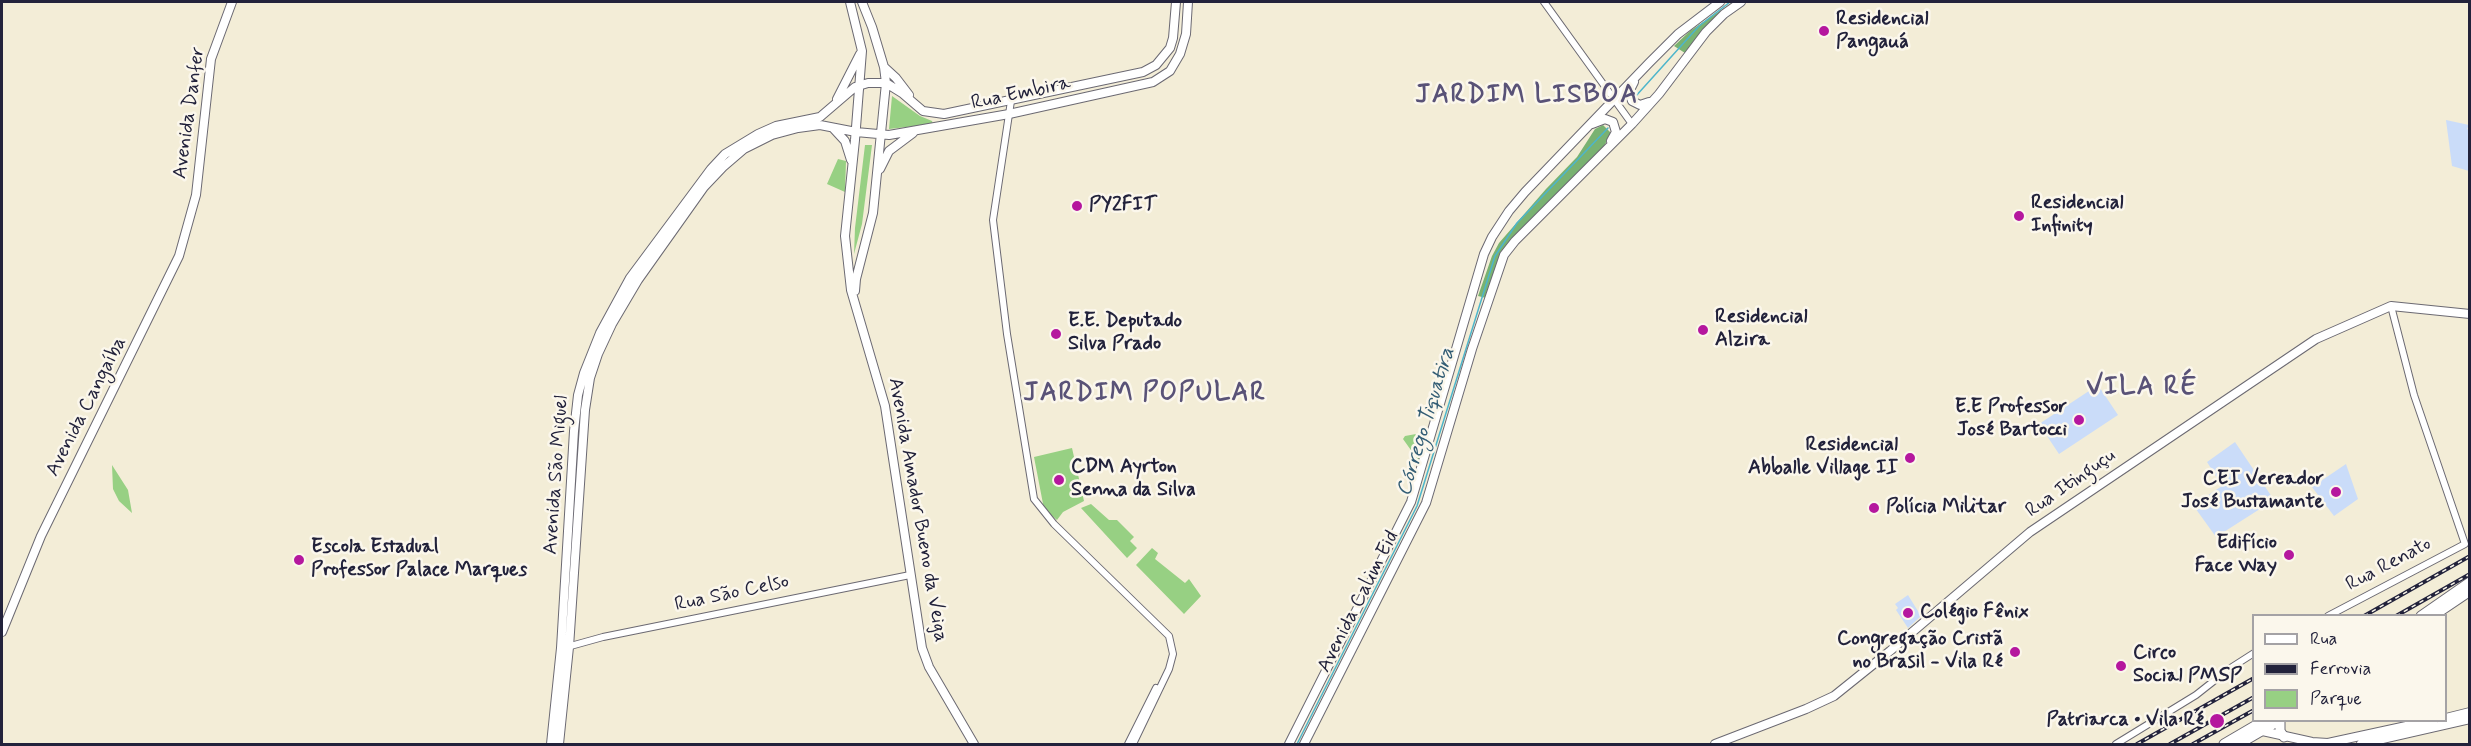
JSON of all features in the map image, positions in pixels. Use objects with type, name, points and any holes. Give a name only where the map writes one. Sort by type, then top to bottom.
[{"type":"highway","points":[[2422,614],[2469,582]]},
{"type":"highway","points":[[2434,614],[2469,591]]},
{"type":"highway","points":[[2224,744],[2262,722]]},
{"type":"highway","points":[[2240,744],[2278,722]]},
{"type":"highway","points":[[2280,722],[2280,731],[2288,740]]},
{"type":"main road","name":"Avenida Danfer","points":[[196,195],[211,60],[232,2]]},
{"type":"main road","points":[[850,2],[862,51],[856,132],[870,129],[883,117]]},
{"type":"main road","points":[[862,2],[884,67],[886,83],[881,135]]},
{"type":"main road","name":"Rua Embira","points":[[886,83],[929,113],[944,114],[1137,74],[1156,65],[1170,48],[1176,2]]},
{"type":"main road","name":"Rua Embira","points":[[881,135],[1009,114],[1146,85],[1165,76],[1178,59],[1186,34],[1188,2]]},
{"type":"main road","name":"Avenida Calim Eid","points":[[1289,744],[1412,502],[1477,277],[1492,237],[1509,211],[1640,71],[1678,34],[1720,2]]},
{"type":"main road","name":"Avenida Calim Eid","points":[[1304,744],[1426,503],[1500,262],[1515,241],[1659,94],[1707,32],[1724,14],[1741,2]]},
{"type":"main road","points":[[835,103],[862,51]]},
{"type":"main road","points":[[884,67],[901,84],[915,105]]},
{"type":"main road","points":[[1640,71],[1629,90],[1630,100],[1641,105],[1659,94]]},
{"type":"main road","points":[[860,85],[886,83]]},
{"type":"main road","name":"Avenida São Miguel","points":[[559,744],[578,395],[590,355],[607,318],[630,278],[699,183],[725,154],[776,126],[820,117],[860,85]]},
{"type":"main road","points":[[1586,128],[1603,119],[1614,123],[1616,133],[1602,154]]},
{"type":"main road","name":"Avenida São Miguel","points":[[551,744],[565,647],[586,395],[598,354],[612,324],[638,280],[704,187],[744,149],[772,135],[812,126],[830,126],[881,135]]},
{"type":"main road","points":[[830,126],[842,136],[847,146],[852,174]]},
{"type":"main road","points":[[875,180],[886,154],[915,131]]},
{"type":"main road","name":"Avenida Amador Bueno da Veiga","points":[[856,132],[845,243],[851,290],[885,406],[910,575],[926,660],[974,744]]},
{"type":"main road","name":"Avenida Amador Bueno da Veiga","points":[[857,307],[856,279],[871,224],[881,135]]},
{"type":"main road","name":"Avenida Cangaíba","points":[[2,632],[41,536],[174,268],[196,195]]},
{"type":"main road","name":"Rua Itinguçu","points":[[1715,744],[1834,696],[2030,532],[2316,339],[2391,306],[2469,314]]},
{"type":"main road","points":[[2447,718],[2469,712]]},
{"type":"main road","points":[[2361,744],[2469,719]]},
{"type":"main road","points":[[2251,729],[2288,740],[2327,744],[2425,722]]},
{"type":"street","points":[[1544,2],[1632,124]]},
{"type":"street","points":[[1011,101],[993,220],[1007,334],[1034,499],[1054,524],[1169,636],[1173,654],[1171,664],[1133,744]]},
{"type":"street","name":"Rua Renato","points":[[2330,614],[2465,544],[2414,395],[2391,306]]},
{"type":"street","name":"Rua São Celso","points":[[565,647],[603,637],[910,575]]},
{"type":"street","points":[[1128,744],[1164,670],[1171,645]]},
{"type":"street","points":[[2116,744],[2196,695],[2252,654]]},
{"type":"shaded area","points":[[2446,120],[2469,125],[2467,129],[2469,130],[2469,171],[2452,166]]},
{"type":"shaded area","name":"E.E Professor José Bartocci","points":[[2098,385],[2118,415],[2059,454],[2039,424]]},
{"type":"shaded area","points":[[2235,442],[2274,500],[2216,537],[2193,505],[2222,486],[2207,462]]},
{"type":"shaded area","name":"CEI Vereador José Bustamante","points":[[2346,464],[2358,499],[2334,516],[2312,487]]},
{"type":"shaded area","name":"Colégio Fênix","points":[[1908,595],[1921,616],[1908,628],[1896,610],[1898,608],[1895,604]]},
{"type":"green space","points":[[1733,2],[1738,2],[1692,48],[1685,53],[1674,46],[1690,31]]},
{"type":"green space","points":[[892,96],[920,116],[932,121],[933,124],[889,129]]},
{"type":"green space","points":[[1603,125],[1611,133],[1603,148],[1558,196],[1511,239],[1502,252],[1486,298],[1478,296],[1499,243],[1577,157],[1595,129]]},
{"type":"green space","points":[[865,145],[872,145],[862,224],[854,254],[855,228]]},
{"type":"green space","points":[[838,159],[846,161],[845,192],[827,184]]},
{"type":"green space","points":[[1429,433],[1421,459],[1418,460],[1403,439],[1405,436]]},
{"type":"green space","name":"CDM Ayrton Senna da Silva","points":[[1072,448],[1084,501],[1063,512],[1057,520],[1044,509],[1034,457]]},
{"type":"green space","points":[[112,465],[128,490],[132,513],[119,501],[113,489]]},
{"type":"green space","points":[[1091,504],[1109,520],[1117,520],[1134,537],[1130,541],[1137,548],[1127,558],[1081,508]]},
{"type":"green space","points":[[1152,548],[1158,553],[1155,559],[1185,583],[1189,579],[1201,596],[1184,614],[1136,565]]},
{"type":"waterway","name":"Córrego Tiquatira","points":[[1635,97],[1699,26],[1730,2]]},
{"type":"waterway","name":"Córrego Tiquatira","points":[[1297,744],[1417,506],[1495,256],[1517,223],[1608,128]]},
{"type":"railway","points":[[2368,614],[2470,556]]},
{"type":"railway","points":[[2400,614],[2470,574]]},
{"type":"railway","points":[[2137,744],[2252,679]]},
{"type":"railway","points":[[2170,744],[2252,698]]},
{"type":"railway","points":[[2193,744],[2252,711]]},
{"type":"place","name":"Residencial Pangauá","points":[[1824,31]]},
{"type":"place","name":"PY2FIT","points":[[1077,206]]},
{"type":"place","name":"Residencial Infinity","points":[[2019,216]]},
{"type":"place","name":"Residencial Alzira","points":[[1703,330]]},
{"type":"place","name":"E.E. Deputado Silva Prado","points":[[1056,334]]},
{"type":"place","name":"E.E Professor José Bartocci","points":[[2079,420]]},
{"type":"place","name":"Residencial Abballe Village II","points":[[1910,458]]},
{"type":"place","name":"CDM Ayrton Senna da Silva","points":[[1059,480]]},
{"type":"place","name":"CEI Vereador José Bustamante","points":[[2336,492]]},
{"type":"place","name":"Polícia Militar","points":[[1874,508]]},
{"type":"place","name":"Edifício Face Way","points":[[2289,555]]},
{"type":"place","name":"Escola Estadual Professor Palace Marques","points":[[299,560]]},
{"type":"place","name":"Colégio Fênix","points":[[1908,613]]},
{"type":"place","name":"Congregação Cristã no Brasil - Vila Ré","points":[[2015,652]]},
{"type":"place","name":"Circo Social PMSP","points":[[2121,666]]},
{"type":"place","name":"Patriarca • Vila Ré","points":[[2217,721]]},
{"type":"district","name":"JARDIM LISBOA","points":[[1527,97]]},
{"type":"district","name":"VILA RÉ","points":[[2142,389]]},
{"type":"district","name":"JARDIM POPULAR","points":[[1145,395]]}]
